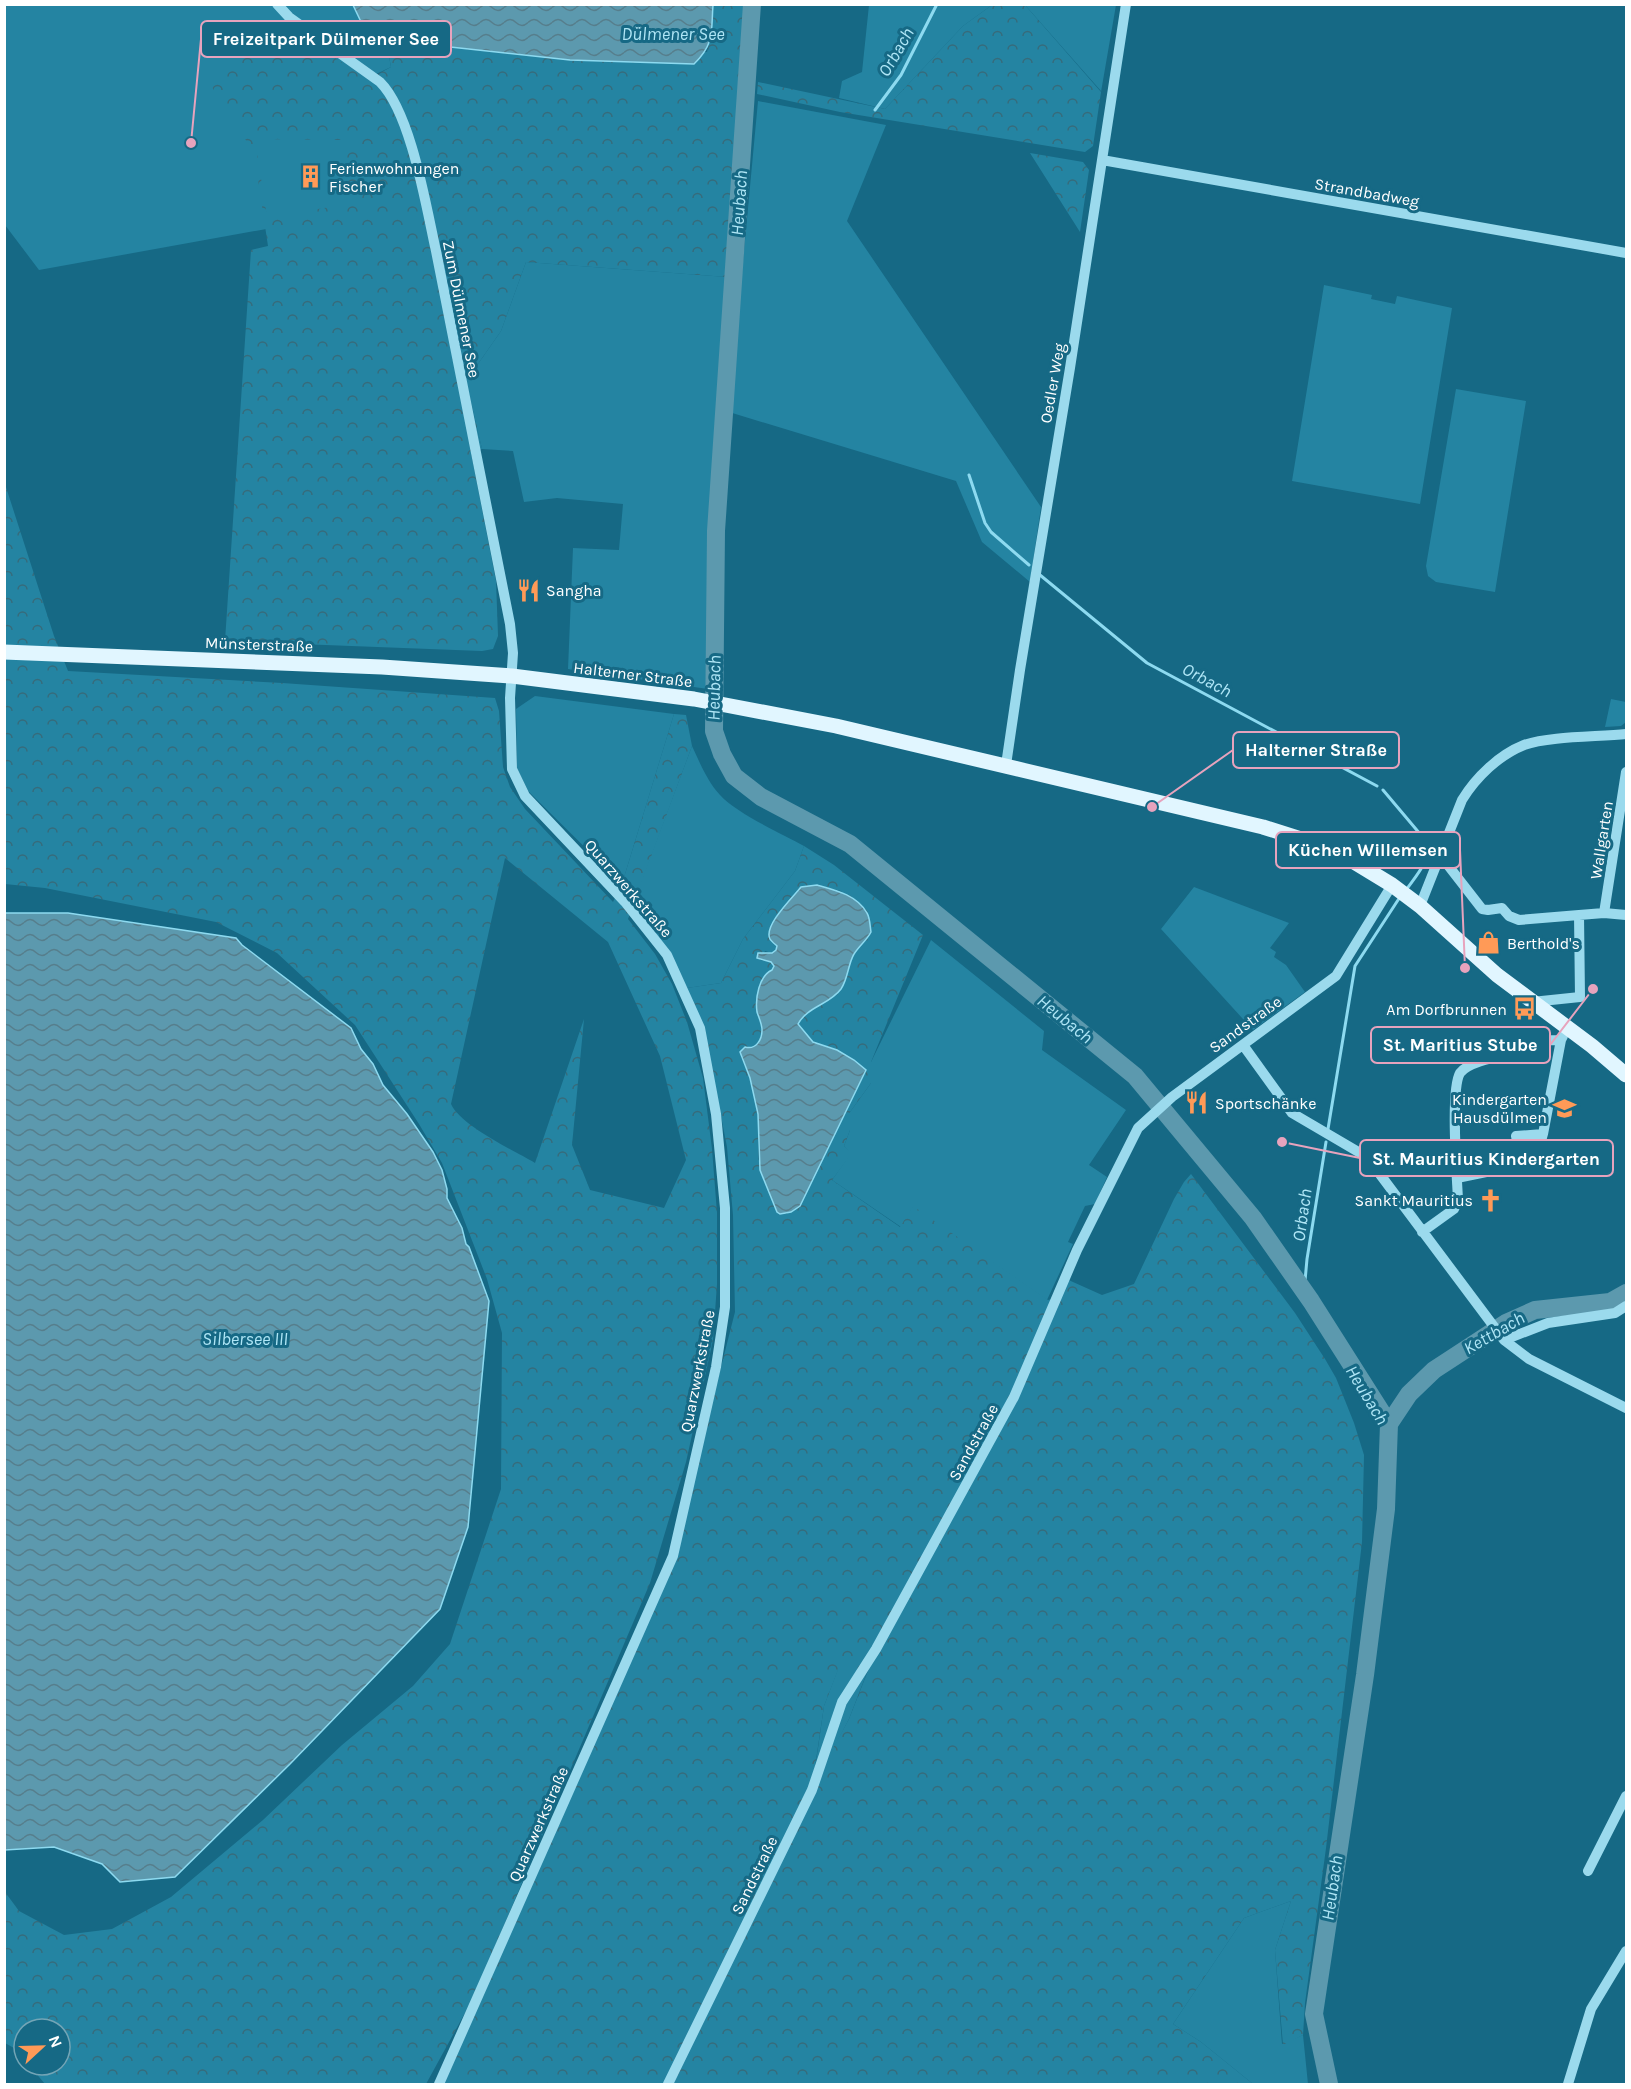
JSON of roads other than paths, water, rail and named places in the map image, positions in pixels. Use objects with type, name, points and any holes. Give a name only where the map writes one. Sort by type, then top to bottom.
[{"type":"main road","name":"Münsterstraße","points":[[4,652],[382,667],[512,676]]},
{"type":"main road","name":"Halterner Straße","points":[[512,676],[694,699],[836,726],[1269,829],[1307,841],[1346,857],[1404,895],[1532,1002],[1564,1034],[1626,1075]]},
{"type":"street","name":"Zum Dülmener See","points":[[277,4],[289,17],[388,90],[408,137],[434,241],[501,572],[513,646],[512,676]]},
{"type":"street","name":"Oedler Weg","points":[[1006,765],[1126,4]]},
{"type":"street","name":"Strandbadweg","points":[[1102,160],[1626,253]]},
{"type":"street","name":"Quarzwerkstraße","points":[[439,2085],[673,1556],[716,1367],[725,1307],[723,1184],[716,1114],[700,1028],[667,955],[625,902],[525,796],[512,769],[510,698],[512,676]]},
{"type":"street","points":[[1404,895],[1440,855],[1462,800],[1472,784],[1503,757],[1524,745],[1542,741],[1626,734]]},
{"type":"street","name":"Wallgarten","points":[[1604,913],[1626,772]]},
{"type":"street","points":[[1440,855],[1482,909],[1502,908],[1509,916],[1519,920],[1604,913],[1626,915]]},
{"type":"street","name":"Sandstraße","points":[[668,2085],[812,1790],[842,1702],[876,1649],[1014,1396],[1077,1250],[1138,1128],[1172,1097],[1336,976],[1404,895]]},
{"type":"street","points":[[1532,1002],[1580,997],[1579,915]]},
{"type":"street","points":[[1422,1232],[1454,1209],[1458,1200],[1457,1178],[1454,1099],[1460,1074],[1470,1065],[1517,1052],[1522,1041],[1564,1034],[1535,1162],[1457,1178]]},
{"type":"street","points":[[1243,1045],[1292,1113],[1366,1157],[1503,1337],[1528,1359],[1626,1408]]},
{"type":"street","points":[[1522,1166],[1516,1136],[1543,1134]]},
{"type":"street","points":[[1503,1337],[1548,1323],[1615,1313],[1626,1306]]},
{"type":"street","points":[[1588,1871],[1626,1796]]},
{"type":"street","points":[[1568,2085],[1591,2009],[1626,1951]]},
{"type":"water","name":"Dülmener See","points":[[353,5],[713,5],[711,37],[706,50],[694,64],[570,60],[386,40],[363,26]]},
{"type":"water","points":[[817,885],[845,894],[858,902],[868,915],[871,932],[854,954],[841,989],[831,999],[807,1013],[798,1024],[813,1042],[837,1050],[866,1070],[800,1206],[791,1212],[780,1214],[777,1212],[760,1170],[758,1114],[750,1078],[740,1052],[745,1047],[755,1046],[762,1034],[757,1012],[757,994],[764,977],[774,966],[771,962],[757,958],[758,953],[772,953],[776,950],[777,946],[770,939],[769,933],[775,919],[801,887]]},
{"type":"water","name":"Silbersee III","points":[[5,913],[68,913],[236,938],[242,945],[351,1028],[383,1085],[407,1114],[433,1152],[442,1170],[447,1198],[462,1228],[489,1301],[468,1527],[440,1609],[290,1764],[175,1877],[120,1882],[102,1864],[54,1847],[5,1850]]},
{"type":"waterway","name":"Heubach","points":[[752,4],[716,531],[714,731],[722,754],[734,776],[761,797],[850,844],[1135,1076],[1253,1218],[1311,1301],[1389,1424],[1386,1509],[1365,1675],[1314,2014],[1329,2084]]},
{"type":"waterway","name":"Orbach","points":[[875,110],[901,75],[937,4]]},
{"type":"waterway","name":"Orbach","points":[[969,475],[985,523],[991,532],[1029,565]]},
{"type":"waterway","name":"Orbach","points":[[1040,575],[1147,663],[1377,786]]},
{"type":"waterway","name":"Orbach","points":[[1383,790],[1426,841],[1428,847],[1422,867],[1406,890]]},
{"type":"waterway","name":"Orbach","points":[[1328,1129],[1355,966],[1400,897]]},
{"type":"waterway","name":"Orbach","points":[[1304,1292],[1307,1259],[1326,1142]]},
{"type":"waterway","name":"Kettbach","points":[[1389,1424],[1409,1394],[1434,1370],[1506,1323],[1535,1310],[1610,1302],[1626,1293]]},
{"type":"place","name":"Freizeitpark Dülmener See","points":[[191,143]]},
{"type":"place","name":"Ferienwohnungen Fischer","points":[[311,177]]},
{"type":"place","name":"Sangha","points":[[528,590]]},
{"type":"place","name":"Halterner Straße","points":[[1152,807]]},
{"type":"place","name":"Berthold's","points":[[1489,943]]},
{"type":"place","name":"Küchen Willemsen","points":[[1465,968]]},
{"type":"place","name":"St. Maritius Stube","points":[[1593,989]]},
{"type":"place","name":"Am Dorfbrunnen","points":[[1525,1009]]},
{"type":"place","name":"Sportschänke","points":[[1197,1103]]},
{"type":"place","name":"Kindergarten Hausdülmen","points":[[1565,1108]]},
{"type":"place","name":"St. Mauritius Kindergarten","points":[[1282,1142]]},
{"type":"place","name":"Sankt Mauritius","points":[[1491,1200]]}]
